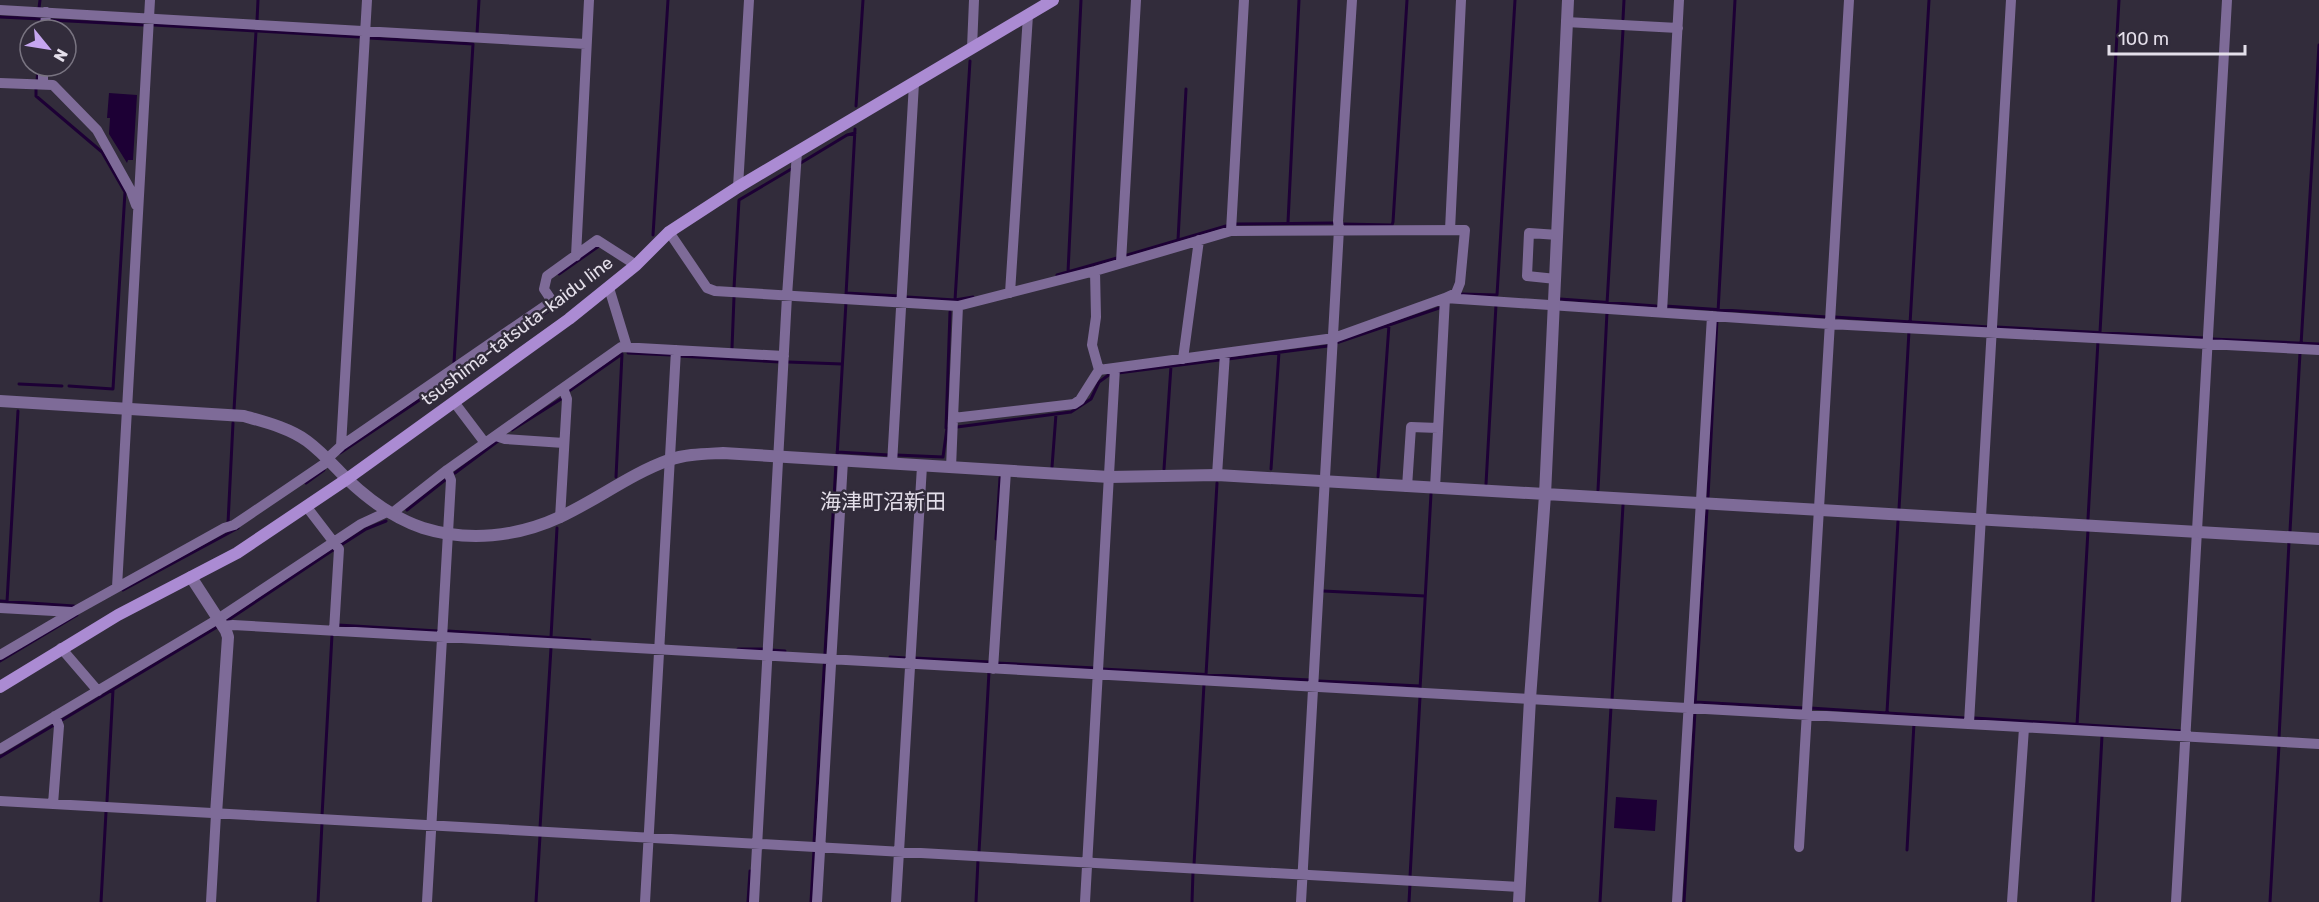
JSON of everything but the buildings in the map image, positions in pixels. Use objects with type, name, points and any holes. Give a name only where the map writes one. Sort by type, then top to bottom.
[{"type":"main road","name":"tsushima-tatsuta-kaidu line","points":[[0,687],[61,648],[237,553],[347,479],[569,319],[609,288],[669,232],[738,187],[1053,0]]},
{"type":"street","points":[[117,587],[150,0]]},
{"type":"street","points":[[341,446],[367,0]]},
{"type":"street","points":[[576,256],[589,0]]},
{"type":"street","points":[[738,187],[749,0]]},
{"type":"street","points":[[972,48],[974,0]]},
{"type":"street","points":[[1121,262],[1136,0]]},
{"type":"street","points":[[1231,231],[1244,0]]},
{"type":"street","points":[[1301,902],[1352,0]]},
{"type":"street","points":[[1450,230],[1461,0]]},
{"type":"street","points":[[1519,902],[1530,699],[1545,495],[1568,0]]},
{"type":"street","points":[[1662,312],[1679,0]]},
{"type":"street","points":[[1799,847],[1849,0]]},
{"type":"street","points":[[1969,723],[2011,0]]},
{"type":"street","points":[[2176,902],[2227,0]]},
{"type":"street","points":[[0,10],[586,44]]},
{"type":"street","points":[[46,12],[46,18]]},
{"type":"street","points":[[1010,293],[1028,15]]},
{"type":"street","points":[[1566,22],[1678,28]]},
{"type":"street","points":[[43,78],[43,85]]},
{"type":"street","points":[[0,83],[53,85],[97,130],[131,190],[138,213]]},
{"type":"street","points":[[892,465],[914,83]]},
{"type":"street","points":[[754,902],[797,152]]},
{"type":"street","points":[[669,232],[707,288],[715,291],[958,306],[1095,271],[1231,231],[1464,230],[1460,284],[1456,293],[1445,298],[1334,338],[1099,370]]},
{"type":"street","points":[[1556,279],[1527,276],[1529,233],[1558,235]]},
{"type":"street","points":[[0,655],[117,587],[224,528],[234,525],[329,459],[341,446],[552,301],[544,289],[547,276],[597,240],[636,264]]},
{"type":"street","points":[[1183,359],[1199,240]]},
{"type":"street","points":[[953,418],[1074,404],[1080,400],[1099,370],[1092,345],[1096,316],[1095,271]]},
{"type":"street","points":[[609,288],[627,347]]},
{"type":"street","points":[[1445,298],[1829,324],[2319,350]]},
{"type":"street","points":[[1435,488],[1445,298]]},
{"type":"street","points":[[951,468],[958,306]]},
{"type":"street","points":[[1677,902],[1712,316]]},
{"type":"street","points":[[0,749],[221,622],[361,524],[389,513],[621,346],[784,356]]},
{"type":"street","points":[[645,902],[676,350]]},
{"type":"street","points":[[1217,475],[1225,353]]},
{"type":"street","points":[[1085,902],[1115,368]]},
{"type":"street","points":[[560,518],[567,399],[563,388]]},
{"type":"street","points":[[0,402],[244,416],[275,425],[306,440],[329,459],[347,479],[389,513],[422,528],[447,534],[477,537],[511,533],[560,518],[640,472],[670,460],[691,454],[723,453],[1109,477],[1217,475],[2319,539]]},
{"type":"street","points":[[454,402],[485,443]]},
{"type":"street","points":[[1407,486],[1411,427],[1438,428]]},
{"type":"street","points":[[496,436],[505,439],[564,443]]},
{"type":"street","points":[[818,902],[817,847],[839,461]]},
{"type":"street","points":[[896,902],[922,466]]},
{"type":"street","points":[[427,902],[451,480],[447,470]]},
{"type":"street","points":[[993,669],[1006,471]]},
{"type":"street","points":[[306,506],[339,549],[334,631]]},
{"type":"street","points":[[191,577],[221,622],[228,637],[211,902]]},
{"type":"street","points":[[0,608],[73,612]]},
{"type":"street","points":[[221,622],[334,631],[911,665],[2319,744]]},
{"type":"street","points":[[61,648],[99,691]]},
{"type":"street","points":[[52,804],[59,726],[56,716]]},
{"type":"street","points":[[2012,902],[2024,728]]},
{"type":"street","points":[[0,801],[1520,887]]},
{"type":"shaded area","points":[[109,93],[137,95],[133,160],[128,160],[127,163],[109,134],[110,118],[107,118]]},
{"type":"shaded area","points":[[1616,797],[1657,800],[1655,831],[1614,828]]},
{"type":"waterway","points":[[39,8],[40,0]]},
{"type":"waterway","points":[[257,21],[258,0]]},
{"type":"waterway","points":[[477,34],[479,0]]},
{"type":"waterway","points":[[653,235],[668,0]]},
{"type":"waterway","points":[[856,106],[863,0]]},
{"type":"waterway","points":[[1068,272],[1081,0]]},
{"type":"waterway","points":[[1288,222],[1299,0]]},
{"type":"waterway","points":[[1342,224],[1392,225],[1393,222],[1407,0]]},
{"type":"waterway","points":[[1461,294],[1497,295],[1515,0]]},
{"type":"waterway","points":[[1623,19],[1624,0]]},
{"type":"waterway","points":[[1718,312],[1735,0]]},
{"type":"waterway","points":[[1910,324],[1929,0]]},
{"type":"waterway","points":[[2100,332],[2119,0]]},
{"type":"waterway","points":[[0,17],[20,18]]},
{"type":"waterway","points":[[78,21],[144,25]]},
{"type":"waterway","points":[[154,25],[359,37]]},
{"type":"waterway","points":[[1607,304],[1623,30]]},
{"type":"waterway","points":[[234,410],[256,31]]},
{"type":"waterway","points":[[369,38],[473,44]]},
{"type":"waterway","points":[[454,363],[473,44]]},
{"type":"waterway","points":[[2301,345],[2319,45]]},
{"type":"waterway","points":[[955,300],[970,61]]},
{"type":"waterway","points":[[36,89],[36,96],[102,152],[125,192],[113,389],[69,386]]},
{"type":"waterway","points":[[1178,240],[1186,89]]},
{"type":"waterway","points":[[846,295],[855,129]]},
{"type":"waterway","points":[[799,164],[847,135],[855,133]]},
{"type":"waterway","points":[[734,288],[739,200],[793,168]]},
{"type":"waterway","points":[[1236,224],[1333,223]]},
{"type":"waterway","points":[[1124,256],[1226,226]]},
{"type":"waterway","points":[[559,274],[599,246]]},
{"type":"waterway","points":[[1057,275],[1117,258]]},
{"type":"waterway","points":[[846,293],[899,296]]},
{"type":"waterway","points":[[732,348],[734,297]]},
{"type":"waterway","points":[[907,297],[955,300],[973,297]]},
{"type":"waterway","points":[[340,453],[558,304],[556,298]]},
{"type":"waterway","points":[[1560,299],[1656,306]]},
{"type":"waterway","points":[[837,457],[846,302]]},
{"type":"waterway","points":[[1486,484],[1496,305]]},
{"type":"waterway","points":[[1665,306],[1827,317]]},
{"type":"waterway","points":[[1336,343],[1439,308]]},
{"type":"waterway","points":[[946,428],[950,312]]},
{"type":"waterway","points":[[1598,490],[1607,312]]},
{"type":"waterway","points":[[1834,317],[1989,327]]},
{"type":"waterway","points":[[1708,497],[1717,319]]},
{"type":"waterway","points":[[1378,477],[1389,325]]},
{"type":"waterway","points":[[1996,327],[2204,338]]},
{"type":"waterway","points":[[1899,509],[1909,331]]},
{"type":"waterway","points":[[2212,339],[2319,344]]},
{"type":"waterway","points":[[2088,519],[2098,341]]},
{"type":"waterway","points":[[1228,359],[1328,346]]},
{"type":"waterway","points":[[1271,469],[1279,352]]},
{"type":"waterway","points":[[628,353],[671,355]]},
{"type":"waterway","points":[[2290,531],[2300,353]]},
{"type":"waterway","points":[[569,391],[622,354]]},
{"type":"waterway","points":[[616,477],[622,354]]},
{"type":"waterway","points":[[679,356],[780,362]]},
{"type":"waterway","points":[[1118,373],[1219,360]]},
{"type":"waterway","points":[[788,362],[842,364]]},
{"type":"waterway","points":[[1164,469],[1171,366]]},
{"type":"waterway","points":[[957,427],[1071,412],[1091,399],[1099,382],[1110,374]]},
{"type":"waterway","points":[[19,384],[62,386]]},
{"type":"waterway","points":[[512,430],[561,399]]},
{"type":"waterway","points":[[7,602],[18,411]]},
{"type":"waterway","points":[[1052,467],[1056,414]]},
{"type":"waterway","points":[[228,523],[233,423]]},
{"type":"waterway","points":[[896,455],[943,457],[947,428]]},
{"type":"waterway","points":[[455,473],[498,441]]},
{"type":"waterway","points":[[837,452],[889,455]]},
{"type":"waterway","points":[[814,843],[836,463]]},
{"type":"waterway","points":[[306,483],[324,470]]},
{"type":"waterway","points":[[996,539],[1000,478]]},
{"type":"waterway","points":[[407,510],[445,480]]},
{"type":"waterway","points":[[1206,675],[1217,483]]},
{"type":"waterway","points":[[1420,689],[1431,494]]},
{"type":"waterway","points":[[1612,700],[1623,505]]},
{"type":"waterway","points":[[1695,705],[1707,509]]},
{"type":"waterway","points":[[341,545],[366,529],[386,521]]},
{"type":"waterway","points":[[1887,712],[1898,521]]},
{"type":"waterway","points":[[123,590],[238,528]]},
{"type":"waterway","points":[[551,637],[557,528]]},
{"type":"waterway","points":[[2077,725],[2088,530]]},
{"type":"waterway","points":[[2279,738],[2289,542]]},
{"type":"waterway","points":[[228,620],[333,550],[335,551]]},
{"type":"waterway","points":[[1323,591],[1425,596]]},
{"type":"waterway","points":[[0,601],[74,606]]},
{"type":"waterway","points":[[0,661],[77,615]]},
{"type":"waterway","points":[[338,625],[438,631]]},
{"type":"waterway","points":[[62,720],[217,627]]},
{"type":"waterway","points":[[448,631],[590,640]]},
{"type":"waterway","points":[[322,816],[332,635]]},
{"type":"waterway","points":[[540,828],[551,648]]},
{"type":"waterway","points":[[738,649],[763,649]]},
{"type":"waterway","points":[[771,650],[785,651]]},
{"type":"waterway","points":[[890,657],[906,658]]},
{"type":"waterway","points":[[914,658],[990,662]]},
{"type":"waterway","points":[[996,663],[1095,668]]},
{"type":"waterway","points":[[1102,669],[1310,680]]},
{"type":"waterway","points":[[979,852],[989,672]]},
{"type":"waterway","points":[[1319,681],[1420,686]]},
{"type":"waterway","points":[[1194,865],[1204,684]]},
{"type":"waterway","points":[[107,801],[113,690]]},
{"type":"waterway","points":[[1410,877],[1420,697]]},
{"type":"waterway","points":[[1695,702],[1804,708]]},
{"type":"waterway","points":[[1600,902],[1611,707]]},
{"type":"waterway","points":[[1810,708],[1965,718]]},
{"type":"waterway","points":[[1684,902],[1695,711]]},
{"type":"waterway","points":[[1974,718],[2182,731]]},
{"type":"waterway","points":[[1907,850],[1914,723]]},
{"type":"waterway","points":[[0,757],[54,725]]},
{"type":"waterway","points":[[2093,902],[2102,736]]},
{"type":"waterway","points":[[2270,902],[2279,745]]},
{"type":"waterway","points":[[101,902],[106,812]]},
{"type":"waterway","points":[[318,902],[322,823]]},
{"type":"waterway","points":[[536,902],[540,836]]},
{"type":"waterway","points":[[811,902],[814,850]]},
{"type":"waterway","points":[[976,902],[978,860]]},
{"type":"waterway","points":[[748,902],[750,871]]},
{"type":"waterway","points":[[1192,902],[1193,872]]},
{"type":"waterway","points":[[1409,902],[1410,884]]},
{"type":"district","name":"海津町沼新田","points":[[883,502]]}]
